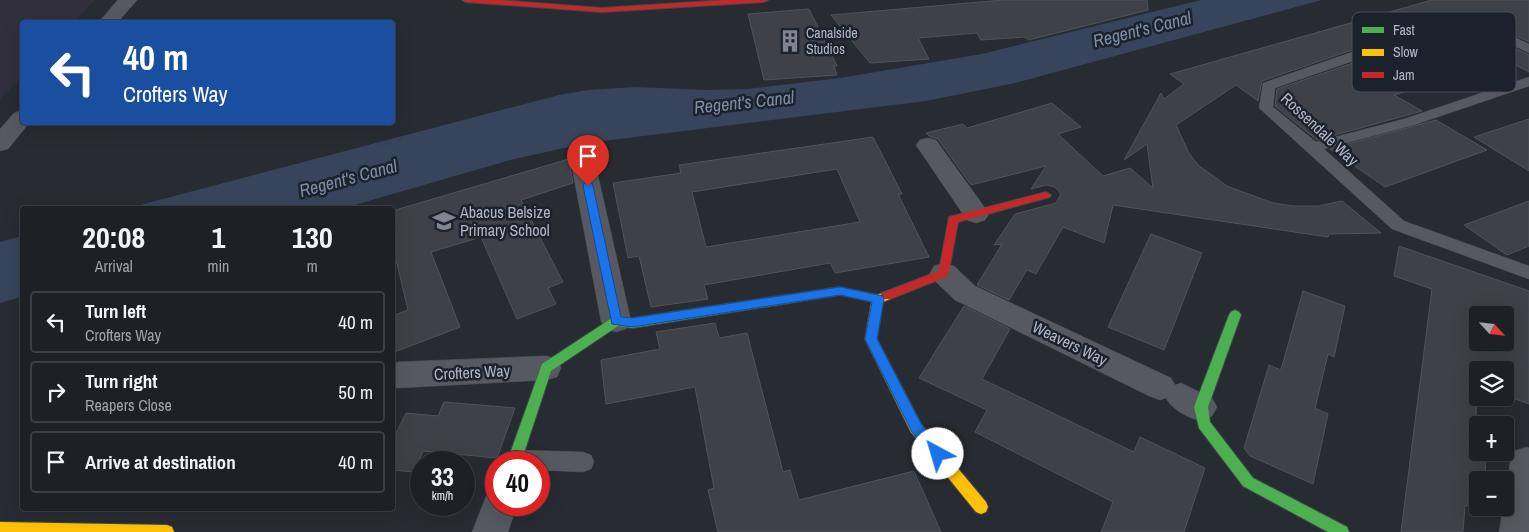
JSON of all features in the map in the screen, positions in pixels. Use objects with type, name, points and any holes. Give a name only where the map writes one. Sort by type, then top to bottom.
[{"type":"street","points":[[110,20],[128,0]]},
{"type":"street","points":[[466,0],[586,5],[608,10],[764,0]]},
{"type":"street","points":[[0,144],[20,120]]},
{"type":"street","points":[[928,145],[976,214]]},
{"type":"street","points":[[584,166],[616,321]]},
{"type":"street","points":[[517,451],[546,368],[616,321],[632,323],[840,291],[878,299],[944,273],[954,220],[1046,195]]},
{"type":"street","name":"Weavers Way","points":[[944,273],[965,293],[1181,397]]},
{"type":"street","points":[[878,299],[871,339],[916,428],[981,507]]},
{"type":"street","points":[[1235,315],[1181,397],[1248,482],[1342,532]]},
{"type":"street","name":"Crofters Way","points":[[398,375],[546,368]]},
{"type":"street","points":[[1517,532],[1527,462],[1529,462]]},
{"type":"street","points":[[490,532],[495,516]]},
{"type":"street","points":[[0,529],[167,532]]},
{"type":"lane","name":"Rossendale Way","points":[[1516,44],[1529,50]]},
{"type":"lane","name":"Rossendale Way","points":[[1352,57],[1268,86],[1266,108],[1398,225],[1529,273]]},
{"type":"lane","points":[[1516,85],[1529,80]]},
{"type":"lane","points":[[1312,147],[1409,122],[1495,92]]},
{"type":"lane","points":[[550,462],[583,462]]},
{"type":"shaded area","points":[[0,0],[95,0],[76,20],[20,20],[20,79],[0,100]]},
{"type":"water","name":"Regent's Canal","points":[[1201,0],[1322,0],[1015,83],[926,101],[587,143],[510,160],[351,206],[136,206],[559,95],[588,90],[635,87],[706,90],[747,89],[840,78],[982,54]]},
{"type":"water","points":[[20,237],[20,298],[0,303],[0,242]]},
{"type":"building","points":[[1003,0],[1147,0],[1148,10],[1029,40],[1025,37],[981,40],[977,33],[918,38],[929,59],[870,63],[831,15]]},
{"type":"building","points":[[1432,0],[1529,0],[1529,42],[1516,36],[1516,12],[1390,12]]},
{"type":"building","name":"Canalside Studios","points":[[809,9],[837,66],[834,66],[837,75],[764,80],[748,14]]},
{"type":"building","points":[[1352,23],[1352,50],[1262,81],[1258,101],[1236,85],[1176,125],[1189,153],[1198,165],[1227,186],[1273,203],[1293,206],[1318,206],[1342,201],[1381,233],[1329,234],[1328,237],[1113,205],[1104,243],[1063,227],[1036,274],[1027,270],[1009,300],[977,285],[1002,244],[994,245],[1015,214],[1056,203],[1061,194],[1055,187],[1046,185],[1031,189],[1046,166],[971,185],[938,139],[926,133],[963,124],[967,128],[1052,103],[1081,127],[1058,134],[1103,176],[1130,168],[1153,188],[1147,144],[1124,160],[1161,93],[1164,99],[1184,84],[1170,74]]},
{"type":"building","points":[[1516,49],[1529,55],[1529,72],[1516,65]]},
{"type":"building","points":[[1352,63],[1352,92],[1404,92],[1394,95],[1422,111],[1317,140],[1275,106],[1277,89]]},
{"type":"building","points":[[1529,119],[1529,171],[1474,137]]},
{"type":"building","points":[[1436,120],[1487,150],[1385,187],[1330,149]]},
{"type":"building","points":[[873,137],[902,194],[898,194],[929,257],[835,273],[830,263],[704,285],[708,299],[651,307],[639,256],[628,258],[613,183],[681,173],[679,165]],"holes":[[[837,169],[860,222],[706,247],[692,192]]]},
{"type":"building","points":[[579,156],[580,158],[573,161],[570,166],[573,183],[521,200],[563,282],[548,288],[556,304],[517,319],[481,237],[431,252],[460,327],[395,352],[395,315],[408,310],[395,256],[395,210]]},
{"type":"building","points":[[1529,201],[1529,246],[1507,255],[1464,225]]},
{"type":"building","points":[[1151,234],[1202,253],[1164,350],[1108,327]]},
{"type":"building","points":[[1399,246],[1529,291],[1529,404],[1514,398],[1514,361],[1469,361],[1469,406],[1476,406],[1476,416],[1469,416],[1469,461],[1486,461],[1485,471],[1469,471],[1469,507],[1465,505],[1463,532],[1401,532],[1432,289],[1394,276]]},
{"type":"building","points":[[1303,291],[1345,306],[1334,357],[1328,354],[1315,408],[1328,414],[1313,484],[1250,456],[1244,448],[1269,365],[1281,370]]},
{"type":"building","points":[[964,306],[1010,329],[982,379],[1134,452],[1140,437],[1205,468],[1184,532],[1101,532],[1113,502],[975,432],[987,410],[919,378]]},
{"type":"building","points":[[715,323],[719,338],[747,333],[783,472],[790,470],[799,500],[914,471],[941,532],[718,532],[708,490],[714,488],[695,387],[606,404],[601,360],[660,349],[656,332]]},
{"type":"building","points":[[444,402],[515,408],[500,451],[485,451],[485,457],[475,456],[475,451],[410,451],[410,472],[395,470],[395,435],[406,413],[438,416]]},
{"type":"traffic: fast","points":[[518,451],[546,368],[616,321],[632,323],[840,291],[878,299]]},
{"type":"traffic: fast","points":[[1235,315],[1201,407],[1204,424],[1248,482],[1342,532]]},
{"type":"traffic: slow","points":[[886,296],[878,299],[871,339],[916,428],[981,507]]},
{"type":"traffic: slow","points":[[0,529],[167,532]]},
{"type":"traffic: jam","points":[[466,0],[602,10],[764,0]]},
{"type":"traffic: jam","points":[[886,296],[944,273],[953,220],[1046,195]]},
{"type":"place","name":"Canalside Studios","points":[[790,41]]},
{"type":"place","name":"Abacus Belsize Primary School","points":[[444,221]]},
{"type":"route","points":[[588,186],[616,321],[632,323],[840,291],[878,299],[871,339],[916,428],[938,454]]}]
